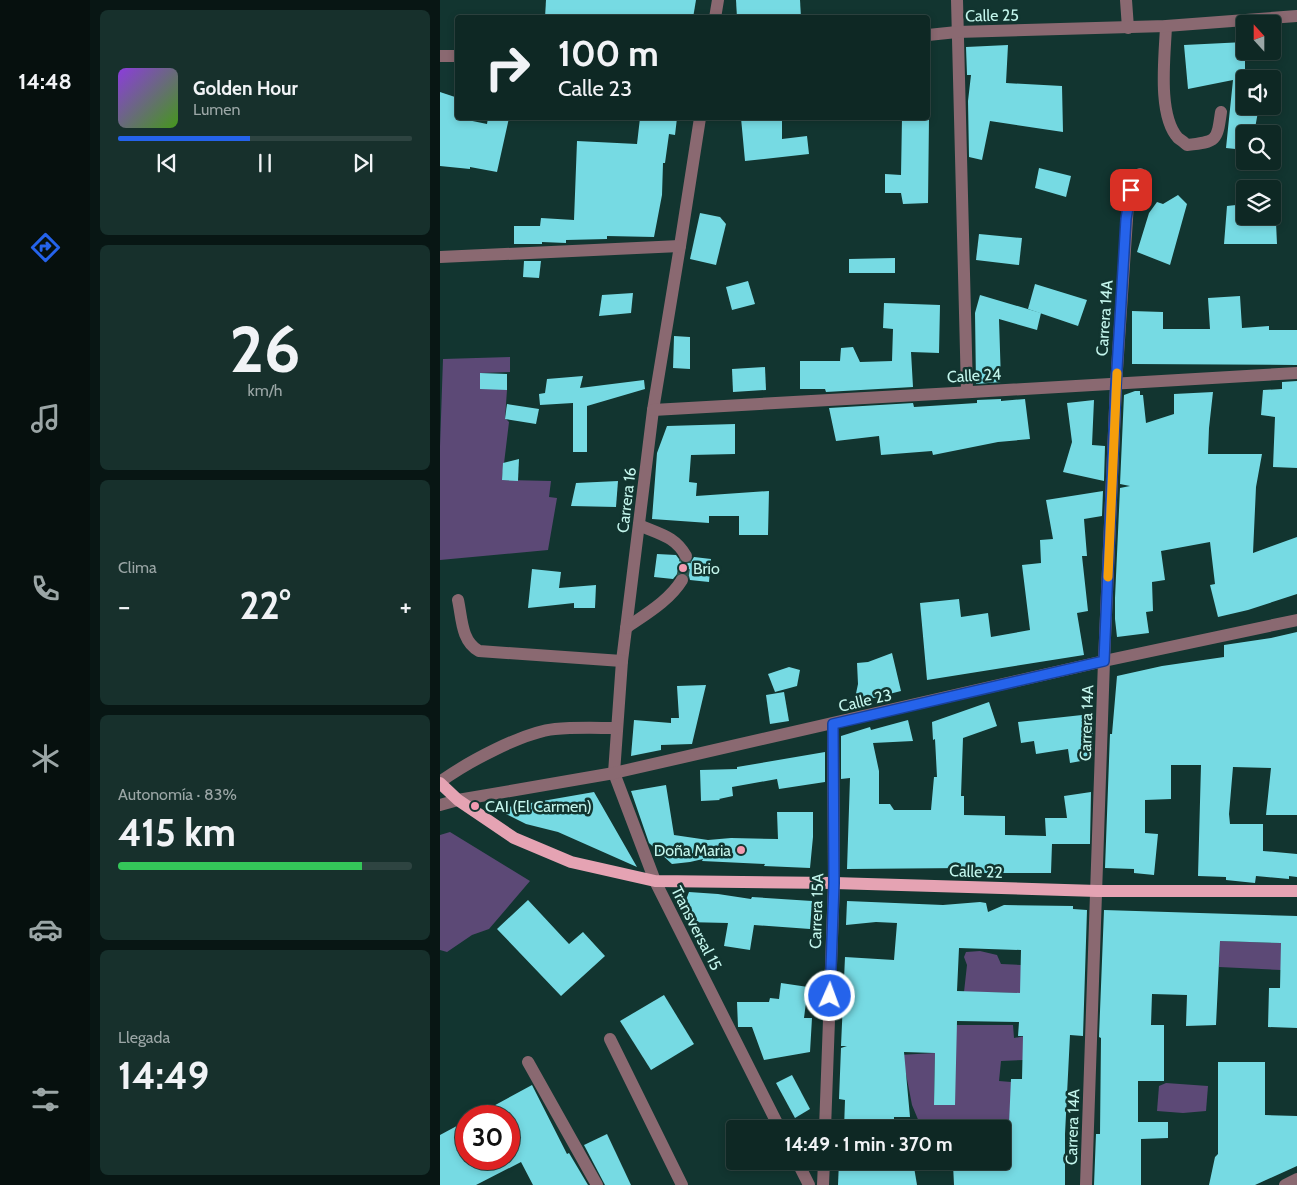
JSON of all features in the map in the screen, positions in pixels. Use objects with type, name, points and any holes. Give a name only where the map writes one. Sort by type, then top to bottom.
[{"type":"main road","name":"Transversal 15","points":[[440,782],[458,800],[514,838],[570,862],[655,881]]},
{"type":"main road","name":"Calle 22","points":[[655,881],[834,883],[1096,891],[1297,891]]},
{"type":"street","points":[[716,15],[718,0]]},
{"type":"street","points":[[957,0],[967,391]]},
{"type":"street","points":[[1126,0],[1128,28]]},
{"type":"street","name":"Calle 25","points":[[930,35],[957,32],[1128,28],[1297,16]]},
{"type":"street","points":[[1166,26],[1164,103],[1170,123],[1177,137],[1187,145],[1207,143],[1214,139],[1218,131],[1221,112]]},
{"type":"street","points":[[440,56],[455,56]]},
{"type":"street","name":"Carrera 16","points":[[655,881],[614,773],[622,661],[653,410],[700,120]]},
{"type":"street","name":"Carrera 14A","points":[[1086,1185],[1104,661],[1116,385],[1127,211],[1131,190],[1140,174]]},
{"type":"street","points":[[440,257],[680,246]]},
{"type":"street","name":"Calle 24","points":[[653,410],[967,391],[1116,385],[1297,373]]},
{"type":"street","points":[[639,525],[673,539],[686,556]]},
{"type":"street","points":[[626,628],[661,604],[682,580]]},
{"type":"street","points":[[458,600],[465,635],[470,646],[479,651],[622,661]]},
{"type":"street","name":"Calle 23","points":[[440,805],[458,800],[614,773],[1104,661],[1297,620]]},
{"type":"street","name":"Carrera 15A","points":[[825,1120],[834,883],[833,724]]},
{"type":"street","points":[[440,782],[461,767],[534,733],[554,729],[617,728]]},
{"type":"street","name":"Transversal 15","points":[[655,881],[775,1120]]},
{"type":"street","points":[[610,1039],[682,1185]]},
{"type":"street","points":[[528,1062],[597,1185]]},
{"type":"street","points":[[802,1170],[809,1185]]},
{"type":"street","points":[[823,1185],[824,1170]]},
{"type":"street","points":[[1285,1185],[1297,1179]]},
{"type":"shaded area","points":[[510,357],[510,372],[481,373],[507,390],[505,418],[509,422],[502,480],[551,481],[549,497],[557,498],[548,550],[440,560],[440,446],[443,359]]},
{"type":"shaded area","points":[[450,832],[530,881],[489,929],[472,935],[447,952],[440,950],[440,835]]},
{"type":"shaded area","points":[[1220,941],[1281,943],[1281,970],[1219,967]]},
{"type":"shaded area","points":[[980,951],[997,955],[1001,964],[1021,965],[1021,993],[964,992],[967,965],[964,957],[966,952]]},
{"type":"shaded area","points":[[957,1025],[1013,1025],[1014,1038],[1025,1036],[1023,1060],[1001,1061],[999,1081],[1011,1082],[1012,1138],[1011,1141],[1011,1120],[918,1120],[912,1105],[906,1074],[899,1055],[935,1053],[934,1105]]},
{"type":"shaded area","points":[[1166,1083],[1208,1086],[1206,1111],[1183,1113],[1157,1111],[1159,1086]]},
{"type":"shaded area","points":[[1011,1150],[1021,1164],[1011,1164]]},
{"type":"building","points":[[546,0],[696,0],[694,15],[545,15]]},
{"type":"building","points":[[736,0],[800,0],[801,15],[737,15]]},
{"type":"building","points":[[1236,42],[1236,60],[1245,60],[1245,70],[1236,70],[1236,115],[1257,115],[1256,125],[1236,125],[1236,149],[1226,148],[1233,80],[1188,89],[1184,45]]},
{"type":"building","points":[[1008,45],[1006,83],[1062,86],[1063,132],[990,121],[982,160],[969,157],[968,101],[971,75],[967,75],[966,47]]},
{"type":"building","points":[[440,92],[455,97],[455,120],[468,120],[487,124],[488,120],[509,120],[497,172],[470,167],[470,169],[440,166]]},
{"type":"building","points":[[640,120],[677,120],[675,135],[669,134],[665,163],[663,163],[662,195],[654,237],[607,236],[607,239],[566,240],[566,243],[514,244],[514,226],[540,226],[541,218],[574,220],[577,141],[637,144]]},
{"type":"building","points":[[741,120],[782,120],[782,139],[807,136],[809,154],[745,161]]},
{"type":"building","points":[[902,120],[929,120],[928,203],[903,204],[901,193],[885,193],[885,174],[901,175]]},
{"type":"building","points":[[1039,168],[1071,176],[1066,197],[1035,188]]},
{"type":"building","points":[[1178,195],[1187,204],[1170,265],[1137,252],[1149,213],[1157,202],[1163,204]]},
{"type":"building","points":[[1236,205],[1236,225],[1276,225],[1277,244],[1224,244],[1227,206]]},
{"type":"building","points":[[700,213],[720,217],[726,224],[716,265],[690,259]]},
{"type":"building","points":[[979,234],[1022,238],[1019,265],[976,260]]},
{"type":"building","points":[[895,258],[895,273],[849,273],[849,259]]},
{"type":"building","points":[[524,261],[541,261],[539,278],[523,277]]},
{"type":"building","points":[[748,281],[755,304],[732,310],[726,287]]},
{"type":"building","points":[[1035,284],[1087,300],[1078,326],[1028,309]]},
{"type":"building","points":[[633,293],[631,313],[599,316],[602,295]]},
{"type":"building","points":[[980,295],[1041,313],[1037,330],[999,319],[1001,382],[976,384],[975,313]]},
{"type":"building","points":[[1240,296],[1242,328],[1269,326],[1269,330],[1297,330],[1297,365],[1132,364],[1132,311],[1163,312],[1163,329],[1210,329],[1208,298]]},
{"type":"building","points":[[884,303],[940,305],[939,353],[911,352],[913,387],[826,392],[825,389],[800,389],[800,361],[840,361],[841,348],[853,347],[860,362],[892,361],[893,329],[883,328]]},
{"type":"building","points":[[674,336],[690,337],[690,369],[673,368]]},
{"type":"building","points":[[765,367],[766,390],[733,392],[732,369]]},
{"type":"building","points":[[480,373],[507,374],[507,390],[480,389]]},
{"type":"building","points":[[583,376],[580,388],[644,380],[645,389],[587,406],[587,452],[573,452],[573,403],[540,405],[539,394],[545,393],[547,379]]},
{"type":"building","points":[[1297,381],[1297,468],[1273,467],[1275,417],[1261,415],[1263,390],[1282,389],[1282,382]]},
{"type":"building","points":[[1140,391],[1140,395],[1143,395],[1146,423],[1174,414],[1174,394],[1213,392],[1208,454],[1262,454],[1256,487],[1253,553],[1297,537],[1297,594],[1248,610],[1218,617],[1210,585],[1215,584],[1210,542],[1161,551],[1165,580],[1152,582],[1153,611],[1146,612],[1149,633],[1117,637],[1115,598],[1120,488],[1130,486],[1120,484],[1124,395]]},
{"type":"building","points":[[1001,399],[1001,401],[1025,399],[1030,439],[998,442],[933,455],[932,451],[881,455],[879,436],[836,441],[829,408],[913,403],[914,407],[977,403],[977,400]]},
{"type":"building","points":[[1094,400],[1092,445],[1105,446],[1104,481],[1063,472],[1072,442],[1067,403]]},
{"type":"building","points":[[507,404],[539,409],[536,424],[505,419]]},
{"type":"building","points":[[735,424],[735,454],[691,455],[689,482],[697,483],[696,496],[769,491],[768,535],[739,535],[739,516],[709,516],[709,523],[652,519],[657,453],[667,426]]},
{"type":"building","points":[[519,459],[518,481],[502,480],[503,463]]},
{"type":"building","points":[[618,481],[616,507],[571,506],[576,483]]},
{"type":"building","points":[[1103,491],[1102,516],[1084,519],[1087,556],[1082,556],[1088,611],[1077,613],[1084,655],[927,680],[920,603],[959,599],[961,617],[988,613],[991,637],[1030,630],[1022,565],[1041,563],[1040,540],[1053,539],[1046,500]]},
{"type":"building","name":"Brio","points":[[657,554],[676,555],[682,563],[686,564],[691,562],[694,557],[711,559],[709,582],[690,580],[689,576],[683,572],[678,573],[673,579],[654,577]]},
{"type":"building","points":[[532,569],[561,572],[559,588],[596,585],[595,608],[574,608],[574,603],[528,608]]},
{"type":"building","points":[[1297,632],[1297,815],[1266,815],[1271,768],[1233,767],[1229,814],[1230,824],[1263,824],[1263,851],[1297,854],[1297,877],[1289,876],[1289,879],[1256,876],[1255,883],[1226,880],[1226,877],[1198,876],[1201,765],[1171,765],[1171,799],[1145,800],[1145,833],[1158,834],[1154,875],[1134,873],[1134,869],[1105,868],[1110,734],[1112,734],[1117,676],[1162,666],[1224,657],[1224,645]]},
{"type":"building","points":[[892,653],[901,691],[854,703],[858,684],[857,663],[868,662]]},
{"type":"building","points":[[789,667],[800,670],[797,686],[775,692],[768,674]]},
{"type":"building","points":[[706,685],[692,744],[661,745],[661,750],[631,756],[634,720],[671,723],[671,718],[679,718],[677,686]]},
{"type":"building","points":[[784,692],[789,721],[770,724],[766,695]]},
{"type":"building","points":[[989,702],[997,726],[963,738],[961,796],[964,796],[964,815],[1005,816],[1005,835],[1046,836],[1045,818],[1067,818],[1064,796],[1091,792],[1090,844],[1052,844],[1051,873],[964,873],[964,868],[847,869],[850,778],[841,779],[841,736],[870,727],[871,730],[908,720],[913,741],[873,743],[879,771],[879,804],[890,804],[894,810],[931,810],[934,777],[937,777],[932,722]]},
{"type":"building","points":[[1082,715],[1085,733],[1093,733],[1092,759],[1070,763],[1068,749],[1036,754],[1034,741],[1021,743],[1018,722]]},
{"type":"building","points":[[825,752],[825,782],[779,789],[777,779],[732,787],[733,796],[720,800],[701,801],[700,770],[737,769],[737,767]]},
{"type":"building","points":[[666,785],[674,835],[708,840],[731,838],[778,839],[777,812],[813,812],[810,868],[702,861],[703,859],[672,864],[649,843],[631,791]]},
{"type":"building","points":[[594,792],[637,867],[558,832],[526,824],[496,809]]},
{"type":"building","points":[[689,892],[751,899],[752,897],[812,901],[810,929],[754,925],[750,950],[724,946],[728,923],[685,922],[684,905]]},
{"type":"building","points":[[528,900],[569,944],[583,932],[605,956],[561,996],[497,929]]},
{"type":"building","points":[[847,901],[943,905],[980,902],[986,903],[988,912],[1004,905],[1073,906],[1073,909],[1087,910],[1083,1036],[1070,1035],[1065,1134],[1065,1185],[954,1185],[953,1170],[1011,1170],[1011,1120],[1009,1120],[1011,1079],[1022,1079],[1023,1036],[1018,1036],[1019,1022],[957,1021],[955,1105],[934,1105],[935,1053],[904,1052],[910,1117],[894,1117],[894,1120],[844,1120],[845,1100],[839,1099],[841,1048],[847,1046],[841,1046],[845,957],[894,960],[897,923],[876,922],[846,925]],"holes":[[[959,948],[1021,950],[1020,993],[957,991]]]},
{"type":"building","points":[[1104,910],[1297,916],[1297,1028],[1268,1027],[1269,988],[1280,988],[1281,943],[1220,941],[1216,1025],[1186,1026],[1187,995],[1152,994],[1151,1025],[1164,1025],[1164,1081],[1138,1081],[1138,1122],[1168,1122],[1168,1138],[1141,1139],[1141,1185],[1094,1185],[1096,1134],[1100,1134],[1101,1038],[1099,1037]]},
{"type":"building","points":[[781,983],[808,987],[804,1018],[812,1018],[810,1052],[764,1060],[752,1027],[738,1027],[737,1002],[769,1002],[770,998],[779,999]]},
{"type":"building","points":[[664,995],[694,1044],[651,1070],[620,1021]]},
{"type":"building","points":[[1218,1062],[1265,1062],[1265,1115],[1297,1116],[1297,1166],[1255,1185],[1209,1185],[1215,1157],[1218,1154]]},
{"type":"building","points":[[792,1075],[810,1109],[795,1118],[776,1083]]},
{"type":"building","points":[[532,1085],[567,1154],[569,1153],[588,1185],[533,1185],[520,1163],[520,1105],[495,1105]]},
{"type":"building","points":[[455,1127],[455,1170],[505,1170],[476,1185],[440,1185],[440,1135]]},
{"type":"building","points":[[607,1134],[631,1185],[605,1185],[584,1145]]},
{"type":"building","points":[[839,1170],[914,1170],[917,1185],[838,1185]]},
{"type":"tunnel","points":[[682,580],[686,556]]},
{"type":"slow traffic","points":[[1108,577],[1117,373]]},
{"type":"place","name":"Brio","points":[[683,568]]},
{"type":"place","name":"CAI (El Carmen)","points":[[475,806]]},
{"type":"place","name":"Doña Maria","points":[[741,850]]},
{"type":"route","points":[[830,996],[834,883],[833,724],[1104,661],[1116,385],[1126,219],[1131,190]]}]
